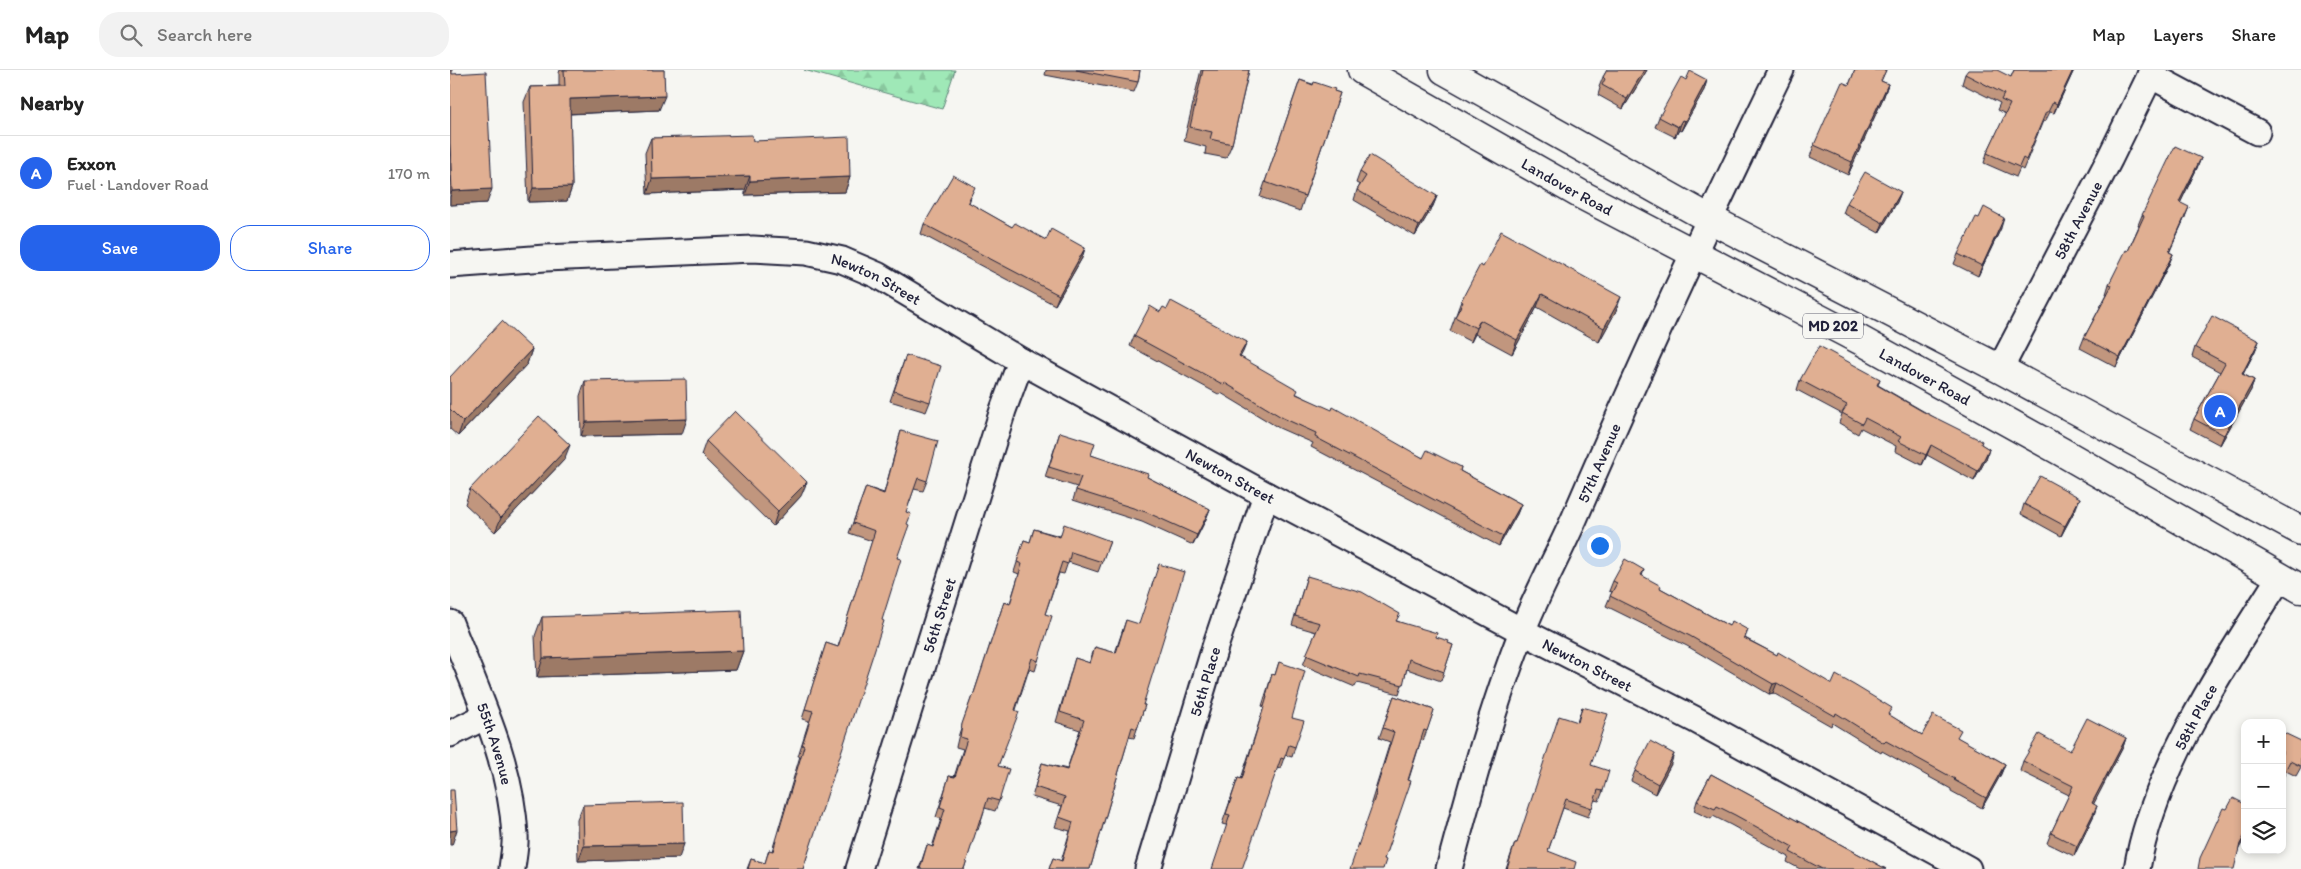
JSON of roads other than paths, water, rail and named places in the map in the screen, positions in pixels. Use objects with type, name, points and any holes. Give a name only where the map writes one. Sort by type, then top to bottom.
[{"type":"main road","name":"Landover Road","points":[[1362,70],[1580,194],[1868,344],[2062,452],[2290,583]]},
{"type":"main road","name":"MD 202","points":[[1444,70],[1708,218],[2000,369],[2301,531]]},
{"type":"street","name":"57th Avenue","points":[[1449,869],[1493,718],[1522,631],[1708,218],[1781,70]]},
{"type":"street","points":[[2151,73],[2257,132]]},
{"type":"street","name":"58th Avenue","points":[[2000,369],[2151,73]]},
{"type":"street","name":"Newton Street","points":[[450,265],[545,258],[753,249],[806,252],[842,260],[877,275],[1021,361],[1266,496],[1694,719],[1968,869]]},
{"type":"street","name":"56th Street","points":[[858,869],[1003,410],[1021,361]]},
{"type":"street","name":"56th Place","points":[[1148,869],[1215,647],[1266,496]]},
{"type":"street","name":"58th Place","points":[[2137,869],[2140,849],[2152,810],[2180,746],[2230,657],[2290,583]]},
{"type":"street","name":"55th Avenue","points":[[450,623],[500,752],[512,797],[516,837],[512,869]]},
{"type":"street","points":[[450,734],[486,716]]},
{"type":"place","name":"Exxon","points":[[2220,411]]}]
